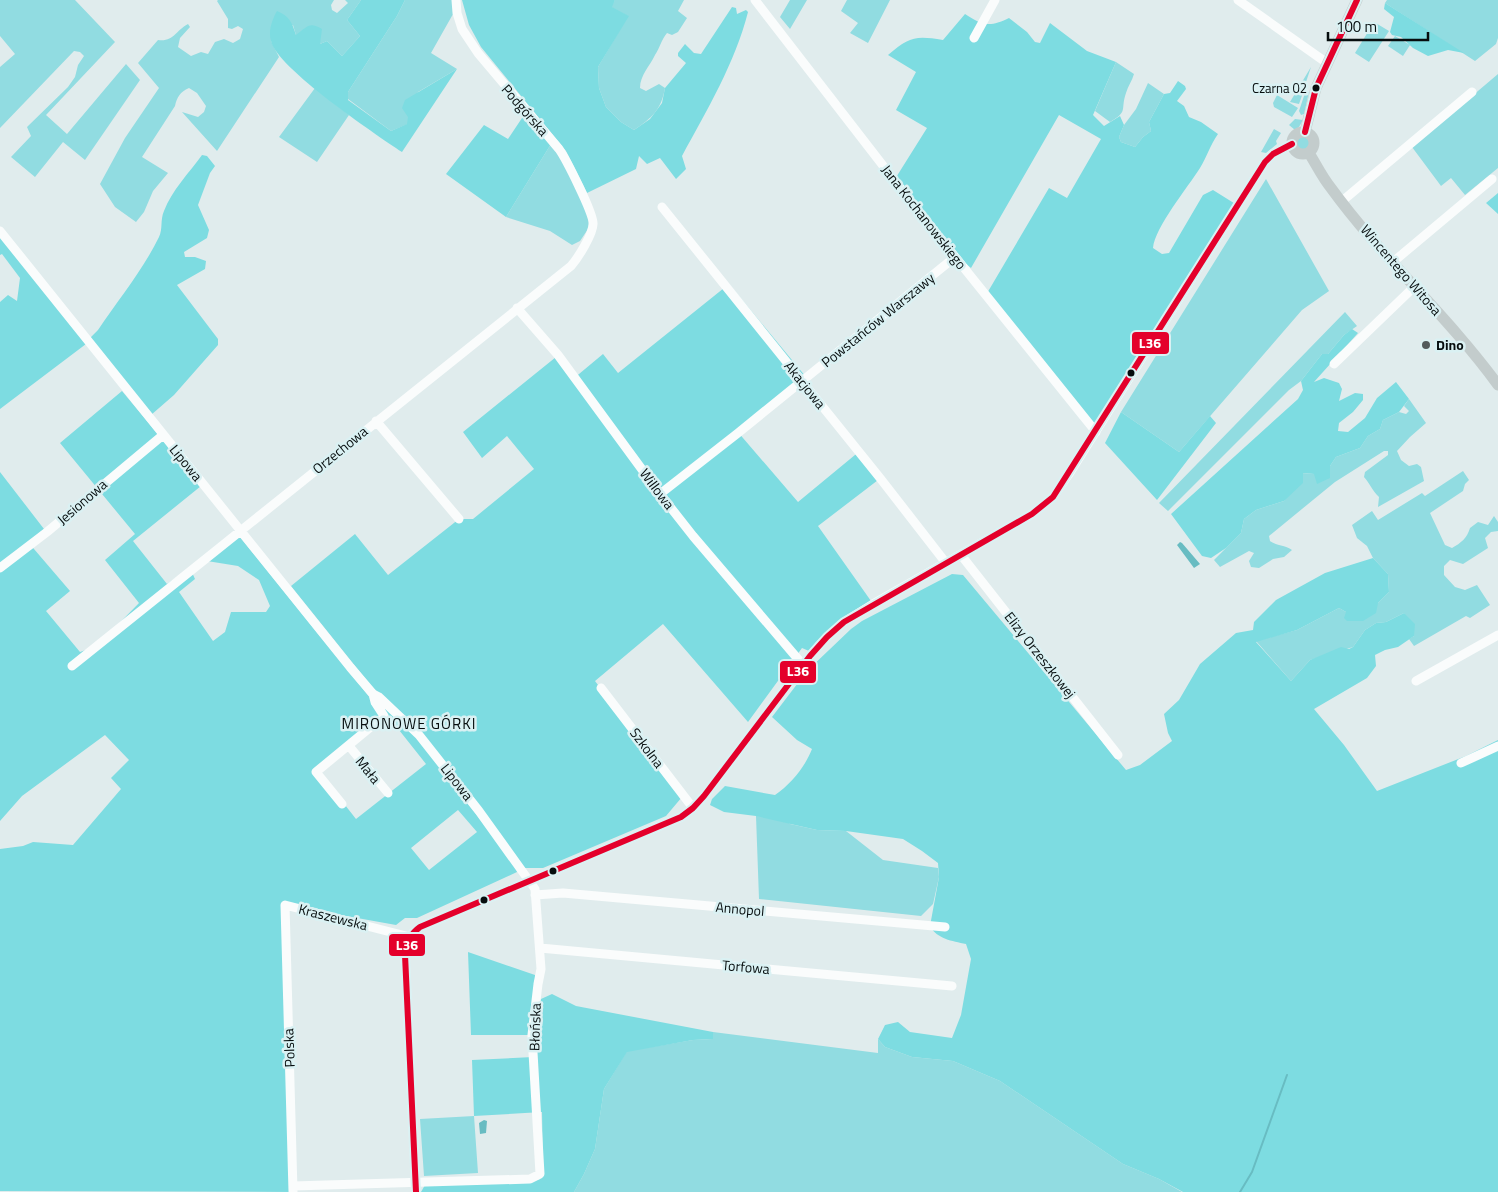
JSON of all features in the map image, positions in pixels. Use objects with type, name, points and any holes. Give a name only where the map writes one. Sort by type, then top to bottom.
[{"type":"main road","points":[[1305,132],[1316,88],[1357,0]]},
{"type":"main road","points":[[1305,132],[1309,133],[1314,139],[1314,147],[1309,153],[1298,153],[1292,144],[1296,135],[1305,132]]},
{"type":"main road","name":"Wincentego Witosa","points":[[1309,153],[1326,182],[1341,202],[1462,339],[1498,385]]},
{"type":"street","name":"Podgórska","points":[[456,0],[457,13],[462,29],[478,53],[565,157],[594,222]]},
{"type":"street","name":"Jana Kochanowskiego","points":[[754,0],[915,208],[1096,432]]},
{"type":"street","points":[[974,38],[995,0]]},
{"type":"street","points":[[1238,0],[1327,63]]},
{"type":"street","points":[[1341,202],[1472,92]]},
{"type":"street","points":[[416,1192],[405,955],[410,937],[420,927],[670,823],[693,808],[803,665],[827,637],[844,622],[1010,527],[1045,504],[1069,474],[1265,162],[1273,154],[1292,144]]},
{"type":"street","points":[[1394,262],[1492,179]]},
{"type":"street","name":"Akacjowa","points":[[662,207],[946,563]]},
{"type":"street","name":"Orzechowa","points":[[72,666],[571,266],[581,252],[594,222]]},
{"type":"street","name":"Lipowa","points":[[0,231],[373,694],[379,697],[419,735],[479,811],[530,881]]},
{"type":"street","name":"Powstańców Warszawy","points":[[660,494],[955,257]]},
{"type":"street","points":[[1334,364],[1414,286]]},
{"type":"street","name":"Willowa","points":[[517,308],[558,355],[693,536],[803,665]]},
{"type":"street","points":[[376,421],[459,519]]},
{"type":"street","name":"Jesionowa","points":[[0,568],[47,532],[163,435]]},
{"type":"street","name":"Elizy Orzeszkowej","points":[[961,555],[1118,755]]},
{"type":"street","points":[[1416,681],[1498,635]]},
{"type":"street","name":"Szkolna","points":[[601,688],[693,808]]},
{"type":"street","name":"Lipowa","points":[[349,746],[384,716],[375,702],[373,694]]},
{"type":"street","points":[[342,804],[316,772],[349,746]]},
{"type":"street","name":"Mała","points":[[349,746],[388,794]]},
{"type":"street","points":[[1461,763],[1498,746]]},
{"type":"street","name":"Błońska","points":[[415,1182],[530,1179],[540,1174],[532,1035],[541,969],[535,895],[530,881]]},
{"type":"street","name":"Annopol","points":[[535,895],[563,893],[945,927]]},
{"type":"street","name":"Kraszewska","points":[[285,905],[410,937]]},
{"type":"street","name":"Polska","points":[[285,905],[293,1189]]},
{"type":"street","name":"Torfowa","points":[[540,948],[952,986]]},
{"type":"street","points":[[293,1189],[415,1182]]},
{"type":"shaded area","points":[[0,0],[75,0],[115,42],[46,115],[67,134],[126,64],[140,80],[85,160],[63,142],[35,177],[11,157],[31,136],[27,127],[68,87],[75,77],[78,65],[84,56],[80,52],[74,51],[0,128],[0,67],[15,54],[0,36]]},
{"type":"shaded area","points":[[218,0],[334,0],[331,5],[332,10],[337,13],[348,3],[345,0],[361,0],[347,20],[360,36],[342,56],[327,41],[320,44],[296,35],[293,25],[271,41],[279,57],[217,151],[182,112],[198,117],[204,112],[206,106],[197,93],[189,88],[183,91],[142,157],[168,173],[153,191],[144,212],[136,222],[115,207],[100,184],[125,138],[159,88],[138,63],[158,40],[171,38],[188,24],[190,27],[180,38],[178,47],[191,56],[201,52],[208,54],[215,42],[224,39],[233,43],[240,39],[243,29],[238,26],[232,29],[228,28],[228,19]]},
{"type":"shaded area","points":[[361,0],[405,0],[397,16],[348,92],[348,100],[391,131],[407,124],[408,117],[402,108],[405,100],[457,69],[402,152],[350,116],[308,83],[277,53],[271,41],[271,26],[277,11],[290,20],[296,35],[311,25],[322,29],[320,44],[327,41],[342,56],[360,36],[347,20]]},
{"type":"shaded area","points":[[405,0],[457,0],[457,7],[431,53],[457,69],[418,92],[408,117],[408,124],[391,131],[348,99],[348,92],[397,16]]},
{"type":"shaded area","points":[[462,0],[615,0],[612,7],[629,16],[598,67],[599,88],[606,107],[621,122],[634,130],[650,119],[662,103],[665,88],[686,63],[678,56],[678,53],[685,44],[694,53],[701,54],[732,7],[736,8],[737,14],[746,10],[748,12],[728,68],[682,156],[686,169],[676,179],[660,158],[647,164],[639,156],[636,169],[587,193],[566,151],[481,47],[469,25]]},
{"type":"shaded area","points":[[615,0],[684,0],[678,11],[687,18],[678,32],[672,35],[667,33],[663,38],[643,75],[640,88],[646,91],[659,84],[665,88],[655,113],[634,130],[621,122],[606,107],[599,88],[598,67],[628,16],[611,7]]},
{"type":"shaded area","points":[[790,0],[807,0],[790,29],[780,17]]},
{"type":"shaded area","points":[[847,0],[890,0],[868,43],[850,33],[858,23],[841,11]]},
{"type":"shaded area","points":[[1387,0],[1498,0],[1498,38],[1496,44],[1475,61],[1385,3]]},
{"type":"shaded area","points":[[1385,3],[1464,53],[1448,50],[1428,56],[1413,48],[1401,37],[1392,35],[1390,32],[1394,17],[1384,9]]},
{"type":"shaded area","points":[[965,14],[976,21],[986,24],[996,23],[1009,18],[1027,32],[1035,42],[1040,43],[1050,23],[1087,51],[1116,62],[1093,115],[1104,126],[1120,116],[1124,125],[1119,137],[1121,142],[1135,147],[1151,131],[1149,122],[1164,94],[1170,93],[1178,81],[1186,89],[1177,101],[1184,106],[1189,117],[1201,122],[1218,134],[1205,160],[1166,218],[1155,239],[1153,248],[1162,254],[1169,253],[1203,195],[1213,190],[1237,205],[1095,431],[986,295],[1049,188],[1067,198],[1101,139],[1059,115],[971,268],[953,253],[895,179],[927,128],[896,110],[916,72],[888,55],[902,44],[913,39],[943,40]]},
{"type":"shaded area","points":[[1374,22],[1389,31],[1369,62],[1355,53]]},
{"type":"shaded area","points":[[1395,36],[1410,45],[1403,56],[1388,46]]},
{"type":"shaded area","points":[[1116,62],[1134,74],[1124,99],[1122,112],[1110,122],[1095,111]]},
{"type":"shaded area","points":[[1311,67],[1306,82],[1304,81],[1302,85],[1305,87],[1299,104],[1290,102]]},
{"type":"shaded area","points":[[1498,74],[1498,168],[1465,195],[1451,178],[1441,186],[1412,147]]},
{"type":"shaded area","points":[[1148,83],[1164,94],[1149,122],[1151,131],[1135,147],[1121,142],[1119,137],[1124,125],[1136,109]]},
{"type":"shaded area","points":[[315,88],[349,115],[317,162],[279,137]]},
{"type":"shaded area","points":[[1309,92],[1304,114],[1301,115],[1299,111],[1305,93]]},
{"type":"shaded area","points":[[1277,95],[1298,108],[1292,117],[1274,107],[1273,103]]},
{"type":"shaded area","points":[[524,115],[551,144],[506,217],[446,174],[484,125],[508,139]]},
{"type":"shaded area","points":[[1295,119],[1303,120],[1295,130],[1289,125]]},
{"type":"shaded area","points":[[1274,129],[1281,133],[1276,141],[1277,144],[1266,153],[1261,152]]},
{"type":"shaded area","points":[[1303,136],[1308,138],[1310,143],[1308,148],[1303,150],[1298,148],[1296,143],[1298,138]]},
{"type":"shaded area","points":[[551,144],[562,153],[592,223],[580,241],[572,245],[550,231],[506,217]]},
{"type":"shaded area","points":[[202,155],[207,156],[215,166],[210,173],[198,205],[209,230],[207,238],[184,252],[185,257],[195,257],[206,261],[205,269],[177,285],[218,339],[218,345],[174,395],[151,415],[89,339],[98,330],[146,261],[160,234],[167,203]]},
{"type":"shaded area","points":[[1266,179],[1329,291],[1302,310],[1179,452],[1121,412]]},
{"type":"shaded area","points":[[1498,193],[1498,214],[1486,203]]},
{"type":"shaded area","points":[[0,232],[86,344],[0,409],[0,302],[8,295],[17,301],[20,278],[2,254],[0,255]]},
{"type":"shaded area","points":[[729,284],[806,377],[737,431],[798,502],[861,450],[882,477],[818,526],[871,601],[830,629],[809,651],[802,648],[748,722],[663,624],[595,681],[682,797],[666,816],[543,868],[524,868],[404,715],[372,687],[291,586],[355,534],[388,575],[459,519],[473,519],[534,469],[507,436],[482,458],[463,432],[556,357],[573,379],[603,354],[618,373]]},
{"type":"shaded area","points":[[1345,312],[1357,326],[1344,335],[1328,354],[1322,354],[1301,381],[1289,390],[1168,511],[1159,503]]},
{"type":"shaded area","points":[[1352,329],[1358,333],[1314,382],[1324,378],[1339,383],[1342,389],[1339,401],[1355,393],[1363,394],[1363,400],[1353,412],[1339,423],[1338,431],[1348,432],[1365,418],[1377,398],[1396,382],[1409,399],[1399,412],[1383,420],[1380,429],[1368,436],[1360,448],[1336,457],[1330,466],[1330,478],[1317,484],[1314,474],[1303,473],[1303,483],[1284,501],[1256,510],[1244,519],[1241,533],[1226,548],[1211,558],[1202,556],[1171,514],[1298,399],[1303,390],[1301,381],[1322,354],[1328,354],[1344,335]]},
{"type":"shaded area","points":[[122,391],[201,486],[133,541],[167,584],[190,568],[195,579],[179,592],[213,641],[225,632],[231,612],[266,612],[270,606],[259,580],[238,566],[207,561],[239,536],[371,699],[371,704],[381,716],[316,768],[356,819],[426,764],[380,706],[382,702],[419,740],[516,866],[517,872],[417,918],[405,918],[396,925],[285,905],[294,1192],[0,1191],[0,849],[23,846],[33,842],[73,845],[121,789],[111,778],[129,760],[105,735],[22,796],[0,821],[0,472],[44,529],[28,542],[70,591],[46,611],[80,652],[97,646],[139,603],[105,560],[135,534],[60,443]],"holes":[[[458,810],[477,832],[429,870],[411,848]]]},
{"type":"shaded area","points":[[1409,399],[1426,423],[1397,451],[1401,460],[1409,466],[1417,464],[1421,467],[1424,481],[1378,507],[1379,497],[1364,477],[1365,472],[1388,455],[1388,451],[1384,451],[1335,482],[1269,536],[1272,543],[1292,550],[1284,557],[1273,559],[1259,568],[1251,567],[1249,561],[1254,553],[1249,551],[1220,567],[1214,560],[1241,533],[1244,519],[1256,510],[1284,501],[1302,473],[1314,474],[1330,466],[1336,457],[1360,448],[1368,436],[1380,429],[1383,420],[1399,412],[1406,414],[1409,411],[1404,406]]},
{"type":"shaded area","points":[[1121,412],[1179,452],[1210,416],[1216,423],[1157,500],[1105,443]]},
{"type":"shaded area","points":[[1463,471],[1469,480],[1465,484],[1463,491],[1430,513],[1445,545],[1452,548],[1463,540],[1470,528],[1478,522],[1488,525],[1494,516],[1498,522],[1498,531],[1491,532],[1485,538],[1488,548],[1463,564],[1450,560],[1444,566],[1444,575],[1455,587],[1465,590],[1477,585],[1490,605],[1470,618],[1466,616],[1414,646],[1409,639],[1414,636],[1404,613],[1386,622],[1376,623],[1365,630],[1353,647],[1310,660],[1291,681],[1256,641],[1297,630],[1339,608],[1346,612],[1378,603],[1389,592],[1388,574],[1373,558],[1367,546],[1357,538],[1352,525],[1372,511],[1378,520],[1422,493],[1425,496]]},
{"type":"shaded area","points":[[1180,542],[1200,564],[1194,568],[1177,545]]},
{"type":"shaded area","points":[[1373,558],[1388,574],[1389,592],[1378,603],[1376,613],[1363,621],[1347,621],[1344,618],[1346,612],[1339,608],[1297,630],[1256,642],[1291,681],[1310,660],[1341,647],[1349,649],[1353,647],[1365,630],[1376,623],[1386,622],[1404,613],[1415,624],[1414,636],[1398,647],[1375,655],[1376,666],[1367,678],[1314,709],[1344,745],[1377,791],[1466,756],[1498,740],[1498,1192],[1183,1192],[1159,1179],[1123,1164],[1000,1081],[953,1061],[912,1057],[885,1047],[878,1039],[885,1025],[898,1022],[910,1032],[952,1038],[961,1015],[971,959],[966,944],[941,937],[930,926],[939,877],[938,863],[903,839],[846,831],[817,830],[756,816],[724,812],[710,805],[712,799],[725,786],[775,795],[787,786],[797,775],[812,749],[797,740],[772,717],[807,671],[862,621],[952,574],[963,575],[1126,770],[1140,765],[1172,741],[1168,733],[1164,714],[1179,700],[1200,664],[1236,633],[1253,630],[1254,622],[1276,600],[1325,573]]},
{"type":"shaded area","points":[[756,816],[784,817],[790,824],[817,830],[846,831],[883,860],[938,868],[939,877],[933,904],[921,916],[759,899]]},
{"type":"shaded area","points":[[468,952],[535,975],[535,1019],[541,999],[552,994],[576,1006],[713,1032],[713,1039],[693,1040],[627,1052],[604,1089],[595,1149],[574,1192],[421,1192],[425,1185],[534,1181],[540,1179],[543,1171],[542,1112],[474,1116],[472,1060],[533,1057],[532,1035],[471,1035]]},
{"type":"shaded area","points":[[713,1032],[878,1053],[878,1039],[885,1047],[912,1057],[953,1061],[1000,1081],[1123,1164],[1159,1179],[1182,1192],[574,1192],[595,1149],[604,1089],[627,1051],[693,1040],[712,1039]]},
{"type":"shaded area","points":[[474,1116],[478,1173],[424,1176],[420,1119]]},
{"type":"shaded area","points":[[484,1120],[487,1121],[486,1133],[480,1134],[479,1123]]},
{"type":"waterway","points":[[1240,1192],[1252,1172],[1287,1075]]},
{"type":"transit line","name":"L36","points":[[1305,132],[1316,88],[1357,0]]},
{"type":"transit line","name":"L36","points":[[416,1192],[405,955],[411,936],[420,927],[681,817],[704,796],[810,656],[844,622],[1032,514],[1053,497],[1265,162],[1273,154],[1292,144]]},
{"type":"place","name":"Czarna 02","points":[[1316,88]]},
{"type":"place","name":"Dino","points":[[1426,345]]},
{"type":"district","name":"MIRONOWE GÓRKI","points":[[409,724]]}]
